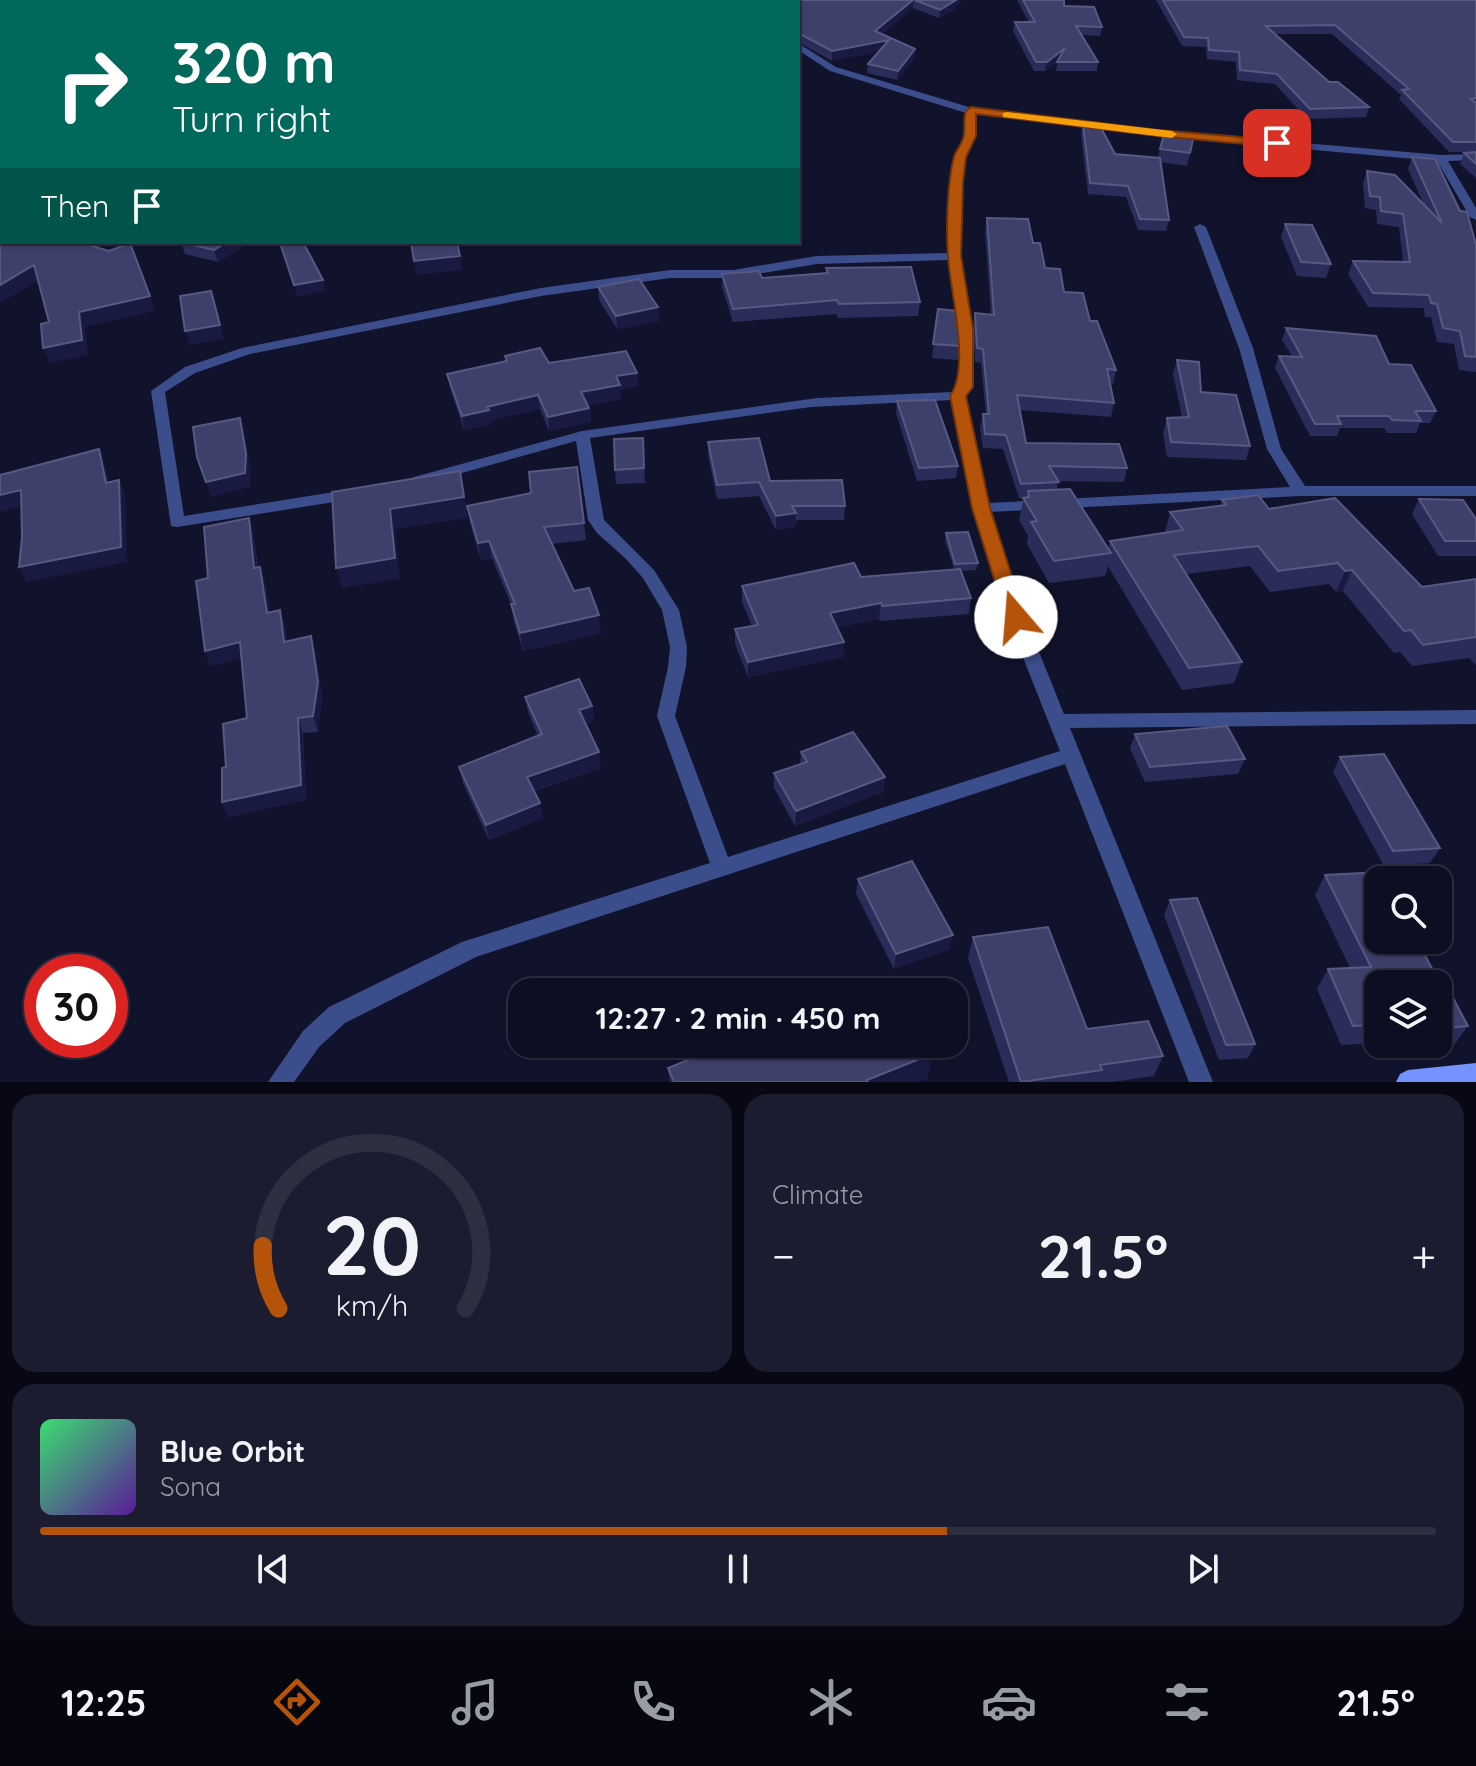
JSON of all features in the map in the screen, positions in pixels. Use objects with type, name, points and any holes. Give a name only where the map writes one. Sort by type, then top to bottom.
[{"type":"street","points":[[800,47],[833,69],[971,111],[1158,133],[1441,158],[1476,157]]},
{"type":"street","points":[[971,111],[968,122],[970,136],[960,157],[958,170],[954,256],[965,329],[965,387],[958,396],[981,508],[1016,617],[1201,1082]]},
{"type":"street","points":[[1441,158],[1476,217]]},
{"type":"street","points":[[1200,227],[1246,348],[1274,449],[1300,491]]},
{"type":"street","points":[[361,493],[177,522],[158,391],[190,370],[247,351],[541,292],[670,274],[733,274],[817,260],[954,256]]},
{"type":"street","points":[[407,484],[582,435],[817,402],[958,396]]},
{"type":"street","points":[[582,435],[597,523],[653,580],[671,606],[680,632],[672,696],[666,716],[721,866]]},
{"type":"street","points":[[981,508],[1300,491],[1476,491]]},
{"type":"street","points":[[1057,721],[1476,717]]},
{"type":"street","points":[[280,1082],[311,1039],[337,1015],[470,949],[1071,755]]},
{"type":"street","points":[[1408,1082],[1476,1075]]},
{"type":"building","points":[[800,0],[913,0],[875,31],[915,49],[898,71],[868,64],[889,40],[832,51],[800,34]]},
{"type":"building","points":[[915,0],[956,0],[940,10]]},
{"type":"building","points":[[1023,0],[1064,0],[1064,6],[1094,7],[1102,27],[1076,26],[1098,62],[1057,62],[1065,48],[1047,62],[1036,62],[1015,22],[1035,22]]},
{"type":"building","points":[[1163,0],[1476,0],[1476,98],[1471,99],[1476,103],[1476,142],[1453,142],[1402,90],[1409,89],[1335,25],[1266,26],[1329,82],[1338,82],[1369,107],[1310,109],[1277,74],[1240,70],[1239,52],[1209,50],[1208,38],[1184,37]]},
{"type":"building","points":[[1083,124],[1099,124],[1115,154],[1160,158],[1169,220],[1140,219],[1128,186],[1090,183]]},
{"type":"building","points":[[1165,131],[1194,135],[1190,153],[1160,149]]},
{"type":"building","points":[[1476,152],[1476,164],[1464,153]]},
{"type":"building","points":[[1412,157],[1435,159],[1460,211],[1467,212],[1476,245],[1476,357],[1465,356],[1460,331],[1443,328],[1437,304],[1431,303],[1429,295],[1373,293],[1353,261],[1410,262],[1403,214],[1381,211],[1380,197],[1370,196],[1367,171],[1395,175],[1442,223]]},
{"type":"building","points":[[987,218],[1028,219],[1033,243],[1040,243],[1045,268],[1060,269],[1064,292],[1083,293],[1090,321],[1097,321],[1116,370],[1107,369],[1114,403],[1017,395],[1026,443],[1119,444],[1127,468],[1049,466],[1059,482],[1021,484],[1006,435],[985,434],[983,414],[989,414],[983,349],[977,348],[975,313],[994,315]]},
{"type":"building","points":[[1285,224],[1312,225],[1331,264],[1301,262]]},
{"type":"building","points":[[0,244],[86,244],[109,251],[130,244],[150,296],[79,312],[82,340],[43,348],[41,324],[49,322],[34,265],[0,285]]},
{"type":"building","points":[[189,244],[224,244],[214,250]]},
{"type":"building","points":[[280,244],[304,244],[323,280],[294,285]]},
{"type":"building","points":[[411,244],[457,244],[460,256],[414,261]]},
{"type":"building","points":[[911,267],[920,302],[839,304],[837,300],[733,309],[722,274],[759,271],[762,278],[828,273],[826,268]]},
{"type":"building","points":[[639,279],[658,307],[616,316],[598,287]]},
{"type":"building","points":[[211,291],[220,325],[185,331],[180,296]]},
{"type":"building","points":[[938,309],[958,311],[960,346],[933,344]]},
{"type":"building","points":[[1286,328],[1376,336],[1389,364],[1411,365],[1436,411],[1415,411],[1421,421],[1392,420],[1389,416],[1337,416],[1341,424],[1315,424],[1279,356],[1302,357]]},
{"type":"building","points":[[540,348],[549,363],[626,351],[637,373],[616,376],[620,385],[581,392],[589,408],[548,417],[538,395],[462,416],[447,374],[507,361],[505,356]]},
{"type":"building","points":[[1177,360],[1199,362],[1201,392],[1236,395],[1250,446],[1171,442],[1167,418],[1189,417]]},
{"type":"building","points":[[935,400],[958,466],[919,468],[897,401]]},
{"type":"building","points":[[240,418],[246,454],[245,473],[206,482],[197,457],[193,427]]},
{"type":"building","points":[[643,438],[644,468],[615,470],[614,439]]},
{"type":"building","points":[[759,438],[770,481],[842,480],[845,506],[792,506],[796,513],[776,516],[759,482],[717,485],[708,442]]},
{"type":"building","points":[[99,449],[106,483],[119,480],[121,547],[19,567],[21,490],[0,495],[0,475]]},
{"type":"building","points":[[577,467],[584,523],[544,527],[574,591],[589,588],[599,615],[520,633],[511,604],[515,604],[489,541],[478,543],[467,506],[531,493],[529,472]]},
{"type":"building","points":[[460,471],[464,497],[390,509],[395,558],[336,568],[332,492]]},
{"type":"building","points":[[1070,489],[1111,553],[1054,561],[1031,522],[1037,521],[1023,498],[1029,497],[1028,491]]},
{"type":"building","points":[[1258,495],[1269,509],[1335,498],[1422,587],[1476,579],[1476,637],[1423,645],[1411,630],[1404,631],[1352,570],[1345,571],[1338,563],[1278,571],[1258,546],[1174,555],[1242,662],[1189,668],[1110,541],[1183,530],[1170,512],[1226,505],[1222,500]]},
{"type":"building","points":[[1419,499],[1463,500],[1476,519],[1476,541],[1445,541]]},
{"type":"building","points":[[249,518],[254,568],[260,567],[267,613],[280,610],[284,642],[311,636],[318,682],[313,716],[298,718],[301,785],[222,802],[222,768],[226,767],[223,724],[247,718],[240,642],[205,651],[196,581],[208,578],[204,527]]},
{"type":"building","points":[[968,532],[978,563],[955,564],[946,533]]},
{"type":"building","points":[[854,563],[861,577],[960,569],[971,598],[882,606],[881,603],[830,613],[844,642],[748,662],[735,629],[758,625],[742,586]]},
{"type":"building","points":[[579,679],[592,706],[579,710],[599,752],[527,777],[540,803],[486,825],[459,767],[542,734],[525,697]]},
{"type":"building","points":[[1227,726],[1245,759],[1150,767],[1135,734]]},
{"type":"building","points":[[853,732],[885,777],[796,811],[774,773],[807,762],[801,752]]},
{"type":"building","points":[[1384,754],[1440,848],[1393,851],[1340,757]]},
{"type":"building","points":[[912,861],[953,935],[896,954],[858,879]]},
{"type":"building","points":[[1364,873],[1364,953],[1325,875]]},
{"type":"building","points":[[1197,898],[1255,1044],[1226,1045],[1170,900]]},
{"type":"building","points":[[1048,927],[1087,1029],[1148,1021],[1163,1056],[1100,1065],[1102,1070],[1021,1082],[973,937]]},
{"type":"building","points":[[1364,954],[1424,954],[1433,970],[1364,970],[1364,1026],[1353,1026],[1328,969],[1371,967]]},
{"type":"building","points":[[1452,996],[1468,1026],[1452,1028]]},
{"type":"building","points":[[693,1058],[922,1058],[868,1082],[674,1082],[668,1068]]},
{"type":"slow traffic","points":[[1007,115],[1172,134]]},
{"type":"route","points":[[1016,617],[981,508],[958,396],[965,387],[965,329],[954,256],[957,182],[960,157],[970,136],[968,122],[971,111],[1158,133],[1277,143]]}]
